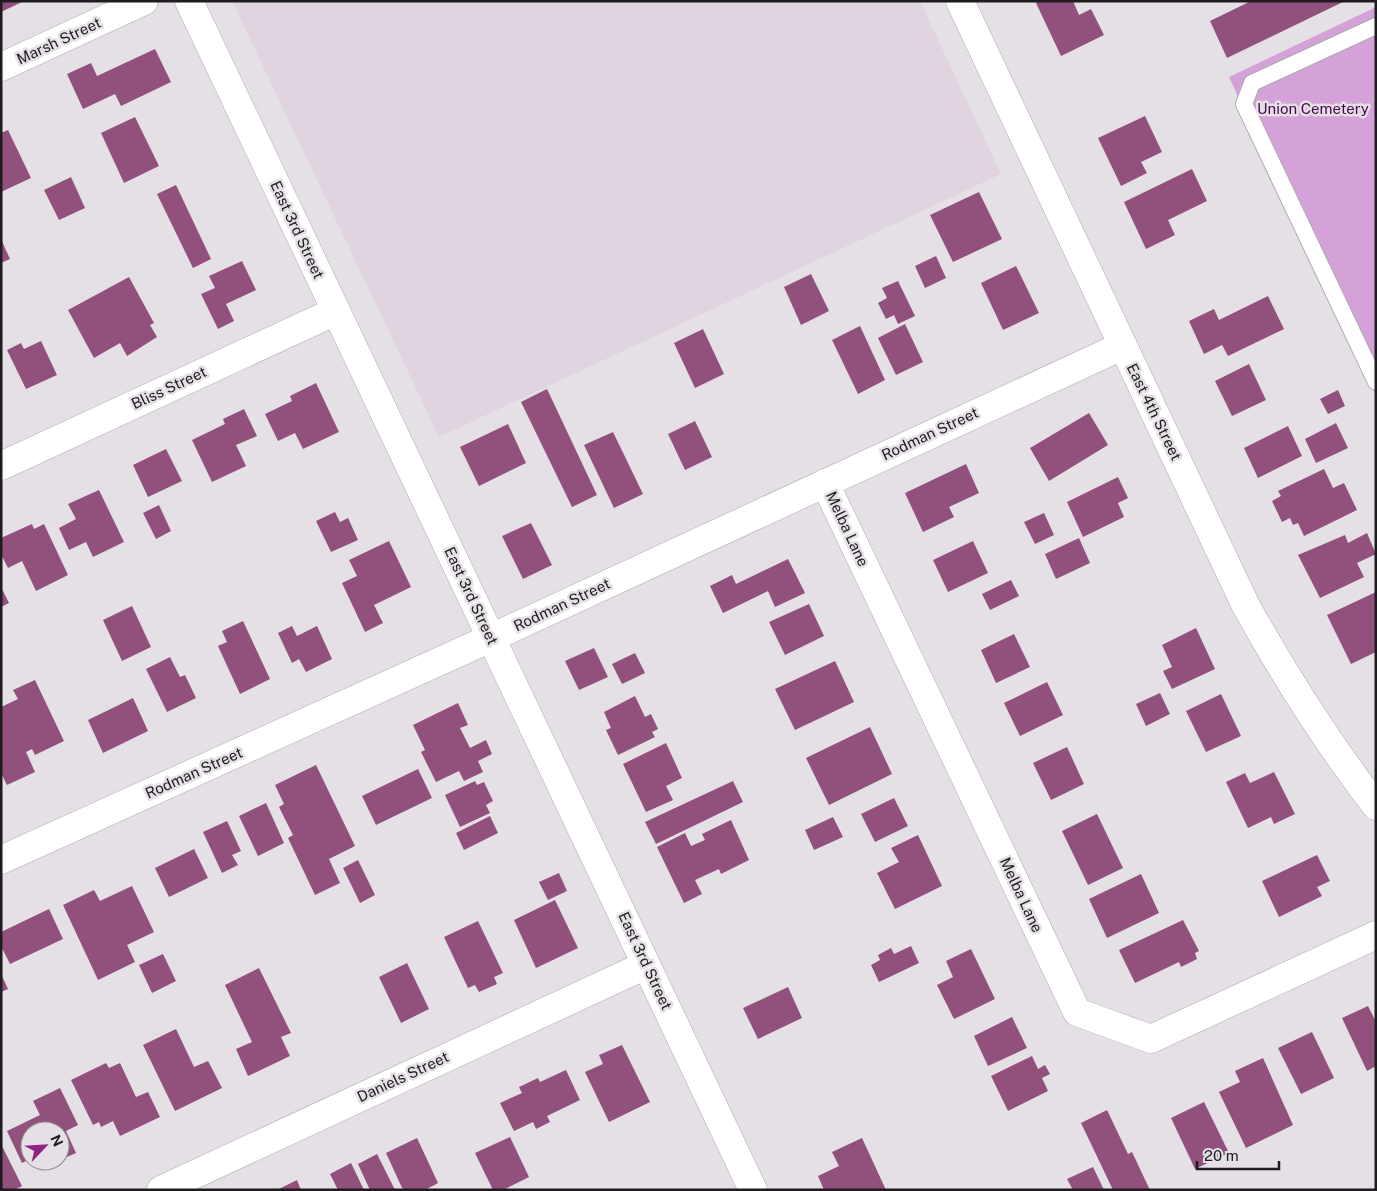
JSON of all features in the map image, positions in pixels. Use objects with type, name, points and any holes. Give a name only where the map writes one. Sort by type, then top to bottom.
[{"type":"street","name":"Marsh Street","points":[[1,67],[144,1]]},
{"type":"street","name":"East 3rd Street","points":[[189,1],[753,1190]]},
{"type":"street","name":"East 4th Street","points":[[960,1],[1246,606],[1289,683],[1337,755],[1376,806]]},
{"type":"street","name":"Bliss Street","points":[[1,466],[336,311]]},
{"type":"street","name":"Rodman Street","points":[[1,860],[491,638],[1122,346]]},
{"type":"street","name":"Melba Lane","points":[[825,483],[1077,1012],[1151,1039],[1376,935]]},
{"type":"street","name":"Daniels Street","points":[[161,1190],[646,965]]},
{"type":"lane","points":[[1376,26],[1252,83],[1244,104],[1376,382]]},
{"type":"shaded area","points":[[232,1],[920,1],[1001,174],[439,437]]},
{"type":"green space","name":"Union Cemetery","points":[[1376,7],[1376,395],[1229,77]]},
{"type":"building","points":[[1,1],[24,1],[1,12]]},
{"type":"building","points":[[1039,1],[1073,1],[1079,15],[1091,9],[1104,35],[1061,56],[1036,3]]},
{"type":"building","points":[[1251,1],[1345,1],[1227,58],[1210,21]]},
{"type":"building","points":[[155,49],[171,82],[121,106],[115,94],[83,109],[67,74],[91,63],[97,76]]},
{"type":"building","points":[[1145,116],[1162,152],[1141,162],[1147,173],[1121,186],[1098,138]]},
{"type":"building","points":[[135,117],[159,166],[124,183],[101,133]]},
{"type":"building","points":[[8,130],[31,178],[1,192],[1,133]]},
{"type":"building","points":[[1192,169],[1207,201],[1168,220],[1175,235],[1146,249],[1124,202]]},
{"type":"building","points":[[71,177],[85,208],[59,220],[44,190]]},
{"type":"building","points":[[176,185],[211,259],[193,268],[157,194]]},
{"type":"building","points":[[979,192],[1002,239],[953,262],[930,215]]},
{"type":"building","points":[[1,239],[10,259],[1,263]]},
{"type":"building","points":[[936,256],[946,278],[925,288],[915,266]]},
{"type":"building","points":[[242,261],[256,290],[226,304],[234,321],[218,329],[201,294],[215,288],[209,276]]},
{"type":"building","points":[[1016,266],[1039,313],[1003,330],[981,283]]},
{"type":"building","points":[[811,274],[829,311],[801,325],[784,287]]},
{"type":"building","points":[[129,277],[154,323],[150,325],[157,337],[127,356],[120,343],[94,358],[68,310]]},
{"type":"building","points":[[898,281],[915,316],[898,324],[894,315],[886,319],[878,303],[887,298],[882,288]]},
{"type":"building","points":[[1268,296],[1284,329],[1228,356],[1222,345],[1204,354],[1189,321],[1214,309],[1219,320]]},
{"type":"building","points":[[905,324],[923,362],[896,375],[878,338]]},
{"type":"building","points":[[860,326],[885,380],[858,394],[832,340]]},
{"type":"building","points":[[703,329],[724,374],[695,388],[674,343]]},
{"type":"building","points":[[41,341],[57,375],[26,389],[7,350],[21,343],[24,349]]},
{"type":"building","points":[[1249,364],[1266,400],[1232,416],[1215,381]]},
{"type":"building","points":[[316,383],[339,432],[303,449],[295,433],[278,441],[265,414],[292,401],[290,396]]},
{"type":"building","points":[[547,389],[597,495],[572,507],[521,402]]},
{"type":"building","points":[[1338,390],[1345,406],[1328,414],[1320,399]]},
{"type":"building","points":[[244,409],[257,436],[236,445],[246,466],[212,482],[192,440],[225,424],[223,419]]},
{"type":"building","points":[[1089,413],[1108,445],[1049,481],[1030,448]]},
{"type":"building","points":[[695,421],[712,457],[685,470],[668,434]]},
{"type":"building","points":[[1336,423],[1348,448],[1316,463],[1305,439]]},
{"type":"building","points":[[508,424],[526,463],[479,486],[460,447]]},
{"type":"building","points":[[1288,426],[1302,456],[1258,478],[1244,448]]},
{"type":"building","points":[[613,432],[643,494],[614,508],[584,445]]},
{"type":"building","points":[[166,449],[182,481],[148,497],[133,465]]},
{"type":"building","points":[[966,464],[979,493],[949,507],[954,517],[923,532],[905,493]]},
{"type":"building","points":[[1324,469],[1333,488],[1344,483],[1357,510],[1304,536],[1298,523],[1293,525],[1290,518],[1282,522],[1272,501],[1281,496],[1278,491]]},
{"type":"building","points":[[1118,477],[1128,498],[1118,503],[1124,517],[1083,537],[1067,502]]},
{"type":"building","points":[[99,490],[124,542],[93,557],[86,542],[69,550],[59,528],[76,519],[68,504]]},
{"type":"building","points":[[159,505],[171,531],[156,539],[143,513]]},
{"type":"building","points":[[335,512],[340,522],[348,518],[358,540],[331,552],[316,521]]},
{"type":"building","points":[[1044,513],[1054,535],[1035,544],[1024,522]]},
{"type":"building","points":[[531,523],[552,565],[523,579],[502,536]]},
{"type":"building","points":[[32,524],[34,529],[44,524],[68,575],[36,591],[22,561],[8,568],[1,554],[1,538]]},
{"type":"building","points":[[1367,533],[1376,554],[1357,563],[1364,577],[1320,598],[1298,555],[1345,535],[1348,543]]},
{"type":"building","points":[[1079,538],[1090,563],[1056,579],[1045,554]]},
{"type":"building","points":[[389,541],[411,587],[374,605],[383,623],[365,632],[342,583],[357,576],[349,560]]},
{"type":"building","points":[[973,541],[988,573],[948,592],[933,560]]},
{"type":"building","points":[[788,559],[805,593],[775,607],[768,591],[723,613],[710,586],[732,575],[736,584]]},
{"type":"building","points":[[1011,580],[1019,596],[990,610],[982,594]]},
{"type":"building","points":[[1,587],[9,603],[1,607]]},
{"type":"building","points":[[1376,592],[1376,652],[1351,664],[1327,615]]},
{"type":"building","points":[[809,604],[824,636],[785,655],[769,622]]},
{"type":"building","points":[[132,606],[151,647],[122,661],[103,620]]},
{"type":"building","points":[[243,621],[270,679],[240,694],[218,646],[227,642],[222,631]]},
{"type":"building","points":[[292,626],[297,636],[317,626],[332,659],[306,672],[299,659],[292,663],[278,633]]},
{"type":"building","points":[[1196,628],[1215,669],[1172,689],[1163,671],[1172,667],[1162,645]]},
{"type":"building","points":[[1014,634],[1030,667],[996,683],[981,650]]},
{"type":"building","points":[[594,648],[608,677],[579,690],[565,661]]},
{"type":"building","points":[[635,653],[645,673],[622,684],[612,664]]},
{"type":"building","points":[[170,657],[180,677],[185,675],[196,698],[167,712],[146,669]]},
{"type":"building","points":[[835,661],[854,702],[795,730],[775,689]]},
{"type":"building","points":[[35,680],[64,741],[35,755],[32,749],[26,752],[35,772],[7,785],[1,773],[1,707],[18,699],[13,690]]},
{"type":"building","points":[[1047,682],[1063,715],[1020,736],[1004,703]]},
{"type":"building","points":[[1160,693],[1170,714],[1146,726],[1136,704]]},
{"type":"building","points":[[1221,694],[1241,736],[1206,752],[1186,711]]},
{"type":"building","points":[[635,696],[645,717],[651,714],[658,729],[652,732],[655,737],[618,755],[606,730],[611,728],[604,712]]},
{"type":"building","points":[[133,698],[148,731],[103,753],[88,720]]},
{"type":"building","points":[[458,703],[468,725],[460,728],[470,748],[486,740],[492,754],[478,761],[483,772],[464,781],[459,771],[436,782],[421,752],[425,750],[413,725]]},
{"type":"building","points":[[870,727],[892,774],[829,805],[806,758]]},
{"type":"building","points":[[666,743],[682,778],[666,786],[673,800],[646,812],[623,764]]},
{"type":"building","points":[[1067,747],[1084,784],[1051,800],[1033,763]]},
{"type":"building","points":[[316,765],[355,846],[329,859],[340,883],[315,895],[288,838],[293,835],[279,807],[284,804],[275,785]]},
{"type":"building","points":[[418,769],[432,798],[376,825],[362,796]]},
{"type":"building","points":[[1274,772],[1295,814],[1274,824],[1271,817],[1248,828],[1226,782],[1245,773],[1250,783]]},
{"type":"building","points":[[475,781],[477,785],[484,782],[493,801],[486,805],[490,813],[460,827],[445,795]]},
{"type":"building","points":[[733,781],[743,802],[656,844],[645,822]]},
{"type":"building","points":[[894,798],[908,826],[875,842],[861,814]]},
{"type":"building","points":[[266,803],[284,843],[258,856],[239,816]]},
{"type":"building","points":[[1097,814],[1123,868],[1088,885],[1062,831]]},
{"type":"building","points":[[490,816],[498,833],[464,850],[456,833]]},
{"type":"building","points":[[833,817],[843,837],[814,850],[805,830]]},
{"type":"building","points":[[731,820],[749,860],[721,874],[719,869],[695,880],[702,894],[684,903],[657,847],[685,833],[691,846],[705,840],[702,834]]},
{"type":"building","points":[[227,821],[241,851],[232,855],[238,865],[222,873],[203,832]]},
{"type":"building","points":[[918,835],[942,886],[895,909],[877,873],[899,862],[891,848]]},
{"type":"building","points":[[194,849],[208,878],[169,897],[155,868]]},
{"type":"building","points":[[1317,855],[1330,881],[1317,887],[1322,896],[1279,917],[1262,881]]},
{"type":"building","points":[[358,860],[375,895],[360,903],[343,868]]},
{"type":"building","points":[[559,873],[567,891],[548,900],[539,882]]},
{"type":"building","points":[[1141,874],[1159,913],[1107,938],[1089,899]]},
{"type":"building","points":[[132,886],[154,932],[127,945],[135,962],[98,980],[63,905],[94,890],[100,901]]},
{"type":"building","points":[[555,900],[578,948],[536,968],[514,920]]},
{"type":"building","points":[[49,909],[63,939],[10,964],[1,946],[1,932]]},
{"type":"building","points":[[1183,920],[1199,951],[1195,953],[1197,959],[1181,967],[1179,962],[1135,983],[1119,950]]},
{"type":"building","points":[[478,921],[503,973],[494,977],[497,984],[479,992],[475,985],[468,988],[444,937]]},
{"type":"building","points":[[911,946],[919,963],[879,982],[871,965],[880,960],[878,955],[891,948],[894,954]]},
{"type":"building","points":[[971,949],[995,999],[954,1019],[937,985],[953,977],[946,961]]},
{"type":"building","points":[[163,954],[176,981],[152,993],[139,965]]},
{"type":"building","points":[[407,963],[429,1009],[401,1023],[379,977]]},
{"type":"building","points":[[259,968],[291,1033],[281,1037],[290,1056],[248,1076],[236,1049],[252,1042],[225,985]]},
{"type":"building","points":[[1,974],[8,989],[1,992]]},
{"type":"building","points":[[788,987],[802,1018],[758,1039],[743,1008]]},
{"type":"building","points":[[1368,1006],[1376,1022],[1376,1066],[1367,1071],[1342,1018]]},
{"type":"building","points":[[1012,1017],[1027,1048],[988,1066],[974,1036]]},
{"type":"building","points":[[176,1029],[194,1067],[208,1061],[222,1088],[175,1111],[143,1045]]},
{"type":"building","points":[[1312,1032],[1334,1078],[1301,1094],[1278,1048]]},
{"type":"building","points":[[622,1045],[650,1102],[609,1122],[585,1072],[603,1064],[599,1055]]},
{"type":"building","points":[[1032,1056],[1038,1069],[1045,1065],[1050,1074],[1042,1078],[1048,1091],[1008,1111],[991,1076]]},
{"type":"building","points":[[1263,1058],[1293,1125],[1246,1148],[1219,1092],[1240,1082],[1235,1071]]},
{"type":"building","points":[[106,1063],[109,1068],[120,1063],[136,1097],[148,1092],[160,1117],[120,1136],[113,1121],[101,1127],[99,1122],[93,1125],[71,1080]]},
{"type":"building","points":[[566,1070],[580,1100],[547,1116],[550,1122],[536,1129],[533,1122],[514,1131],[500,1103],[522,1093],[519,1087],[538,1078],[540,1082]]},
{"type":"building","points":[[60,1088],[78,1125],[70,1129],[70,1121],[28,1121],[40,1115],[33,1101]]},
{"type":"building","points":[[1204,1102],[1229,1153],[1195,1169],[1171,1118]]},
{"type":"building","points":[[1107,1110],[1128,1154],[1132,1152],[1150,1190],[1113,1190],[1081,1123]]},
{"type":"building","points":[[20,1125],[20,1159],[7,1131]]},
{"type":"building","points":[[510,1137],[529,1177],[503,1190],[493,1190],[475,1153]]},
{"type":"building","points":[[417,1138],[438,1183],[425,1190],[403,1190],[386,1153]]},
{"type":"building","points":[[862,1138],[886,1190],[824,1190],[818,1176],[839,1166],[832,1152]]},
{"type":"building","points":[[70,1140],[76,1153],[70,1156]]},
{"type":"building","points":[[1,1144],[22,1186],[14,1190],[1,1190]]},
{"type":"building","points":[[377,1154],[395,1190],[370,1190],[358,1164]]},
{"type":"building","points":[[351,1163],[364,1190],[338,1190],[330,1174]]},
{"type":"building","points":[[1093,1167],[1104,1190],[1073,1190],[1067,1179]]},
{"type":"building","points":[[297,1180],[301,1190],[277,1190]]}]
